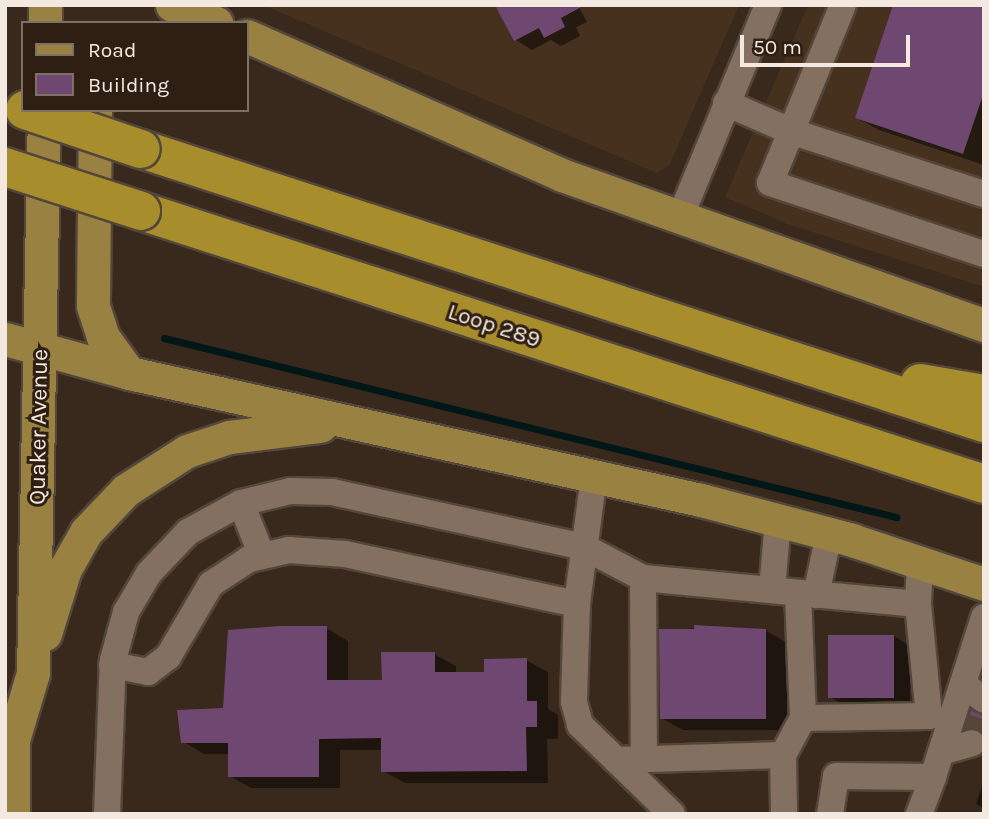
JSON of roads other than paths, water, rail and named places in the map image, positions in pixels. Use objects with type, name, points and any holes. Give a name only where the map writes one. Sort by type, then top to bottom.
[{"type":"highway","points":[[30,112],[984,424]]},
{"type":"highway","name":"Loop 289","points":[[5,167],[984,484]]},
{"type":"highway","points":[[798,363],[984,394]]},
{"type":"highway","points":[[884,452],[984,500]]},
{"type":"main road","points":[[172,5],[211,21]]},
{"type":"main road","points":[[248,36],[562,175],[680,220],[984,325]]},
{"type":"main road","name":"Quaker Avenue","points":[[13,814],[9,727],[33,673],[44,112]]},
{"type":"main road","points":[[95,112],[93,306],[103,337],[129,373]]},
{"type":"main road","points":[[5,339],[129,373],[594,476],[778,520],[984,584]]},
{"type":"main road","points":[[33,673],[65,569],[86,532],[126,489],[187,451],[229,437],[354,423]]},
{"type":"street","points":[[680,220],[768,5]]},
{"type":"street","points":[[843,5],[770,183],[984,254]]},
{"type":"street","points":[[726,103],[790,131],[984,194]]},
{"type":"street","points":[[594,476],[577,604],[574,702],[580,725],[672,814]]},
{"type":"street","points":[[107,814],[113,665],[126,612],[149,573],[188,532],[241,503],[290,491],[332,492],[584,547],[643,578],[918,604]]},
{"type":"street","points":[[241,503],[262,556]]},
{"type":"street","points":[[778,520],[796,592],[803,718],[783,755],[784,814]]},
{"type":"street","points":[[796,592],[829,534]]},
{"type":"street","points":[[113,665],[148,672],[168,657],[211,584],[249,559],[289,550],[345,554],[577,604]]},
{"type":"street","points":[[803,718],[929,716],[918,604],[920,563]]},
{"type":"street","points":[[643,578],[644,757]]},
{"type":"street","points":[[919,814],[942,752],[984,617]]},
{"type":"street","points":[[963,684],[984,703],[983,714]]},
{"type":"street","points":[[942,752],[972,743]]},
{"type":"street","points":[[617,760],[644,757],[783,755]]},
{"type":"street","points":[[830,814],[836,776],[933,777]]},
{"type":"waterway","points":[[164,338],[896,517]]},
{"type":"tunnel","points":[[972,743],[983,714]]}]
